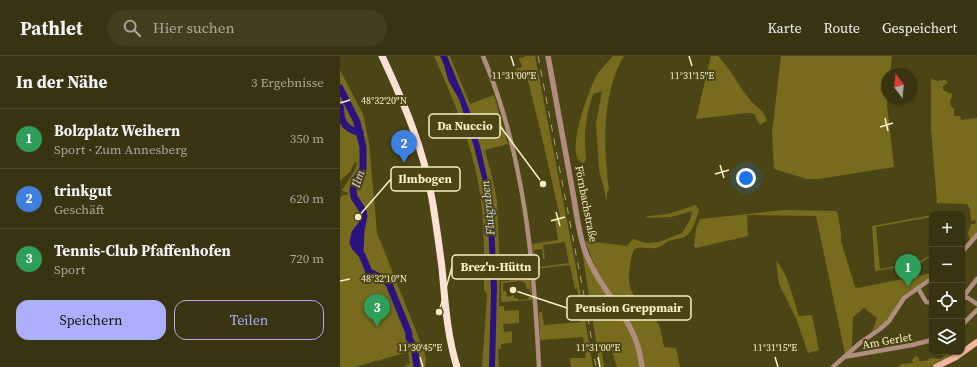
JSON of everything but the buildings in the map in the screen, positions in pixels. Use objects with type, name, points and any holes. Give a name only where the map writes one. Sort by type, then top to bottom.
[{"type":"main road","points":[[382,56],[408,115],[427,173],[440,249],[448,327],[456,367]]},
{"type":"main road","points":[[936,367],[956,357],[977,342]]},
{"type":"street","points":[[483,56],[506,123],[522,194],[532,273],[539,367]]},
{"type":"street","name":"Förnbachstraße","points":[[548,56],[583,246],[596,276],[623,313],[633,333],[642,367]]},
{"type":"street","points":[[965,249],[977,235]]},
{"type":"street","points":[[965,293],[977,279]]},
{"type":"street","points":[[833,367],[860,343],[883,326],[891,318],[904,298],[929,280]]},
{"type":"street","points":[[918,288],[926,302],[929,302]]},
{"type":"street","points":[[965,298],[977,304]]},
{"type":"street","points":[[965,321],[977,310]]},
{"type":"street","name":"Am Gerlet","points":[[844,357],[912,346],[929,341]]},
{"type":"shaded area","points":[[434,56],[450,56],[470,104],[494,95],[508,144],[485,150],[497,200],[500,271],[499,306],[504,306],[504,311],[519,310],[519,323],[503,324],[504,332],[512,331],[512,342],[501,344],[501,349],[498,349],[499,367],[482,367],[487,296],[484,289],[483,222],[475,166],[454,102]]},
{"type":"shaded area","points":[[525,56],[535,56],[577,272],[593,367],[571,367],[570,358],[586,358],[583,337],[540,340],[539,312],[542,312],[544,325],[581,322],[579,311],[581,311],[577,288],[575,289],[570,265],[535,269],[534,264],[538,264],[538,267],[569,263],[565,242],[543,245],[545,259],[543,259],[542,249],[534,250],[536,261],[534,261],[532,244],[558,240],[555,220],[551,221],[551,219],[560,217],[526,72],[518,75],[516,69],[522,67],[519,58]]},
{"type":"shaded area","points":[[613,56],[624,56],[618,66],[613,81],[607,112],[605,138],[609,190],[607,193],[607,201],[599,170],[596,124],[602,91],[593,94],[588,111],[585,132],[586,160],[584,163],[578,159],[576,150],[580,122],[589,93],[599,72]]},
{"type":"shaded area","points":[[711,56],[718,56],[723,61],[747,97],[762,111],[767,121],[760,125],[755,114],[747,113],[696,119]]},
{"type":"shaded area","points":[[781,56],[892,56],[891,68],[881,68],[881,104],[887,104],[894,167],[819,179],[807,179],[774,169],[772,133]]},
{"type":"shaded area","points":[[340,70],[363,114],[369,142],[377,233],[424,351],[426,359],[425,367],[406,367],[405,365],[410,364],[408,352],[355,367],[340,367],[340,198],[343,195],[348,195],[347,192],[342,190],[355,170],[357,163],[355,162],[350,172],[340,181]]},
{"type":"shaded area","points":[[931,79],[937,81],[945,80],[948,83],[943,86],[943,90],[952,94],[950,101],[951,106],[954,109],[954,116],[960,116],[961,120],[977,118],[977,233],[970,240],[968,233],[971,224],[975,224],[976,221],[971,221],[970,209],[967,204],[937,203],[931,129]]},
{"type":"shaded area","points":[[696,205],[699,210],[694,226],[686,236],[670,241],[656,248],[634,249],[629,271],[630,288],[637,299],[659,324],[664,347],[676,348],[680,367],[644,367],[640,348],[599,277],[585,241],[627,246],[633,239],[646,243],[659,242],[682,233],[690,220],[692,211],[671,217],[645,218],[648,216],[668,214]]},
{"type":"shaded area","points":[[784,210],[837,211],[841,241],[855,287],[858,288],[929,274],[929,277],[903,296],[887,320],[872,332],[877,318],[864,308],[853,317],[852,347],[845,354],[816,216],[747,215],[748,236],[696,248],[694,246],[696,229],[700,219]]},
{"type":"shaded area","points":[[929,216],[929,218],[876,227],[880,269],[918,262],[929,256],[929,257],[919,264],[875,271],[872,226]]},
{"type":"shaded area","points":[[582,250],[600,286],[621,313],[636,346],[640,367],[617,367],[609,342],[601,344],[604,367],[600,367]]},
{"type":"shaded area","points":[[776,261],[784,271],[799,316],[812,315],[819,350],[808,353],[796,318],[779,284]]},
{"type":"shaded area","points":[[530,279],[530,293],[525,283],[521,281],[503,283],[503,291],[506,291],[507,297],[514,295],[514,298],[518,298],[518,300],[532,297],[532,300],[501,302],[501,281]]},
{"type":"shaded area","points":[[946,355],[954,355],[937,365],[928,367],[898,367],[901,364],[913,363],[912,360],[916,356],[919,358],[919,361],[926,361],[931,358],[941,359]]},
{"type":"water","name":"Flutgraben","points":[[440,56],[447,56],[469,109],[480,146],[493,202],[497,287],[495,367],[489,367],[491,292],[487,198],[474,147],[459,99],[448,80]]},
{"type":"waterway","name":"Ilm","points":[[340,88],[357,122],[363,147],[363,169],[355,181],[353,190],[354,197],[363,211],[364,216],[361,230],[360,252]]},
{"type":"waterway","name":"Ilm","points":[[340,106],[343,122],[352,130],[360,133]]},
{"type":"waterway","name":"Ilm","points":[[362,224],[355,233],[353,243],[362,255],[369,272],[384,279],[389,284],[409,333],[409,338],[414,346],[417,367]]},
{"type":"railway","points":[[538,56],[586,306],[596,367]]},
{"type":"place","name":"trinkgut","points":[[404,163]]},
{"type":"place","name":"Da Nuccio","points":[[543,184]]},
{"type":"place","name":"Ilmbogen","points":[[358,217]]},
{"type":"place","name":"Bolzplatz Weihern","points":[[908,287]]},
{"type":"place","name":"Pension Greppmair","points":[[513,290]]},
{"type":"place","name":"Brez'n-Hüttn","points":[[439,312]]},
{"type":"place","name":"Tennis-Club Pfaffenhofen","points":[[377,327]]}]
